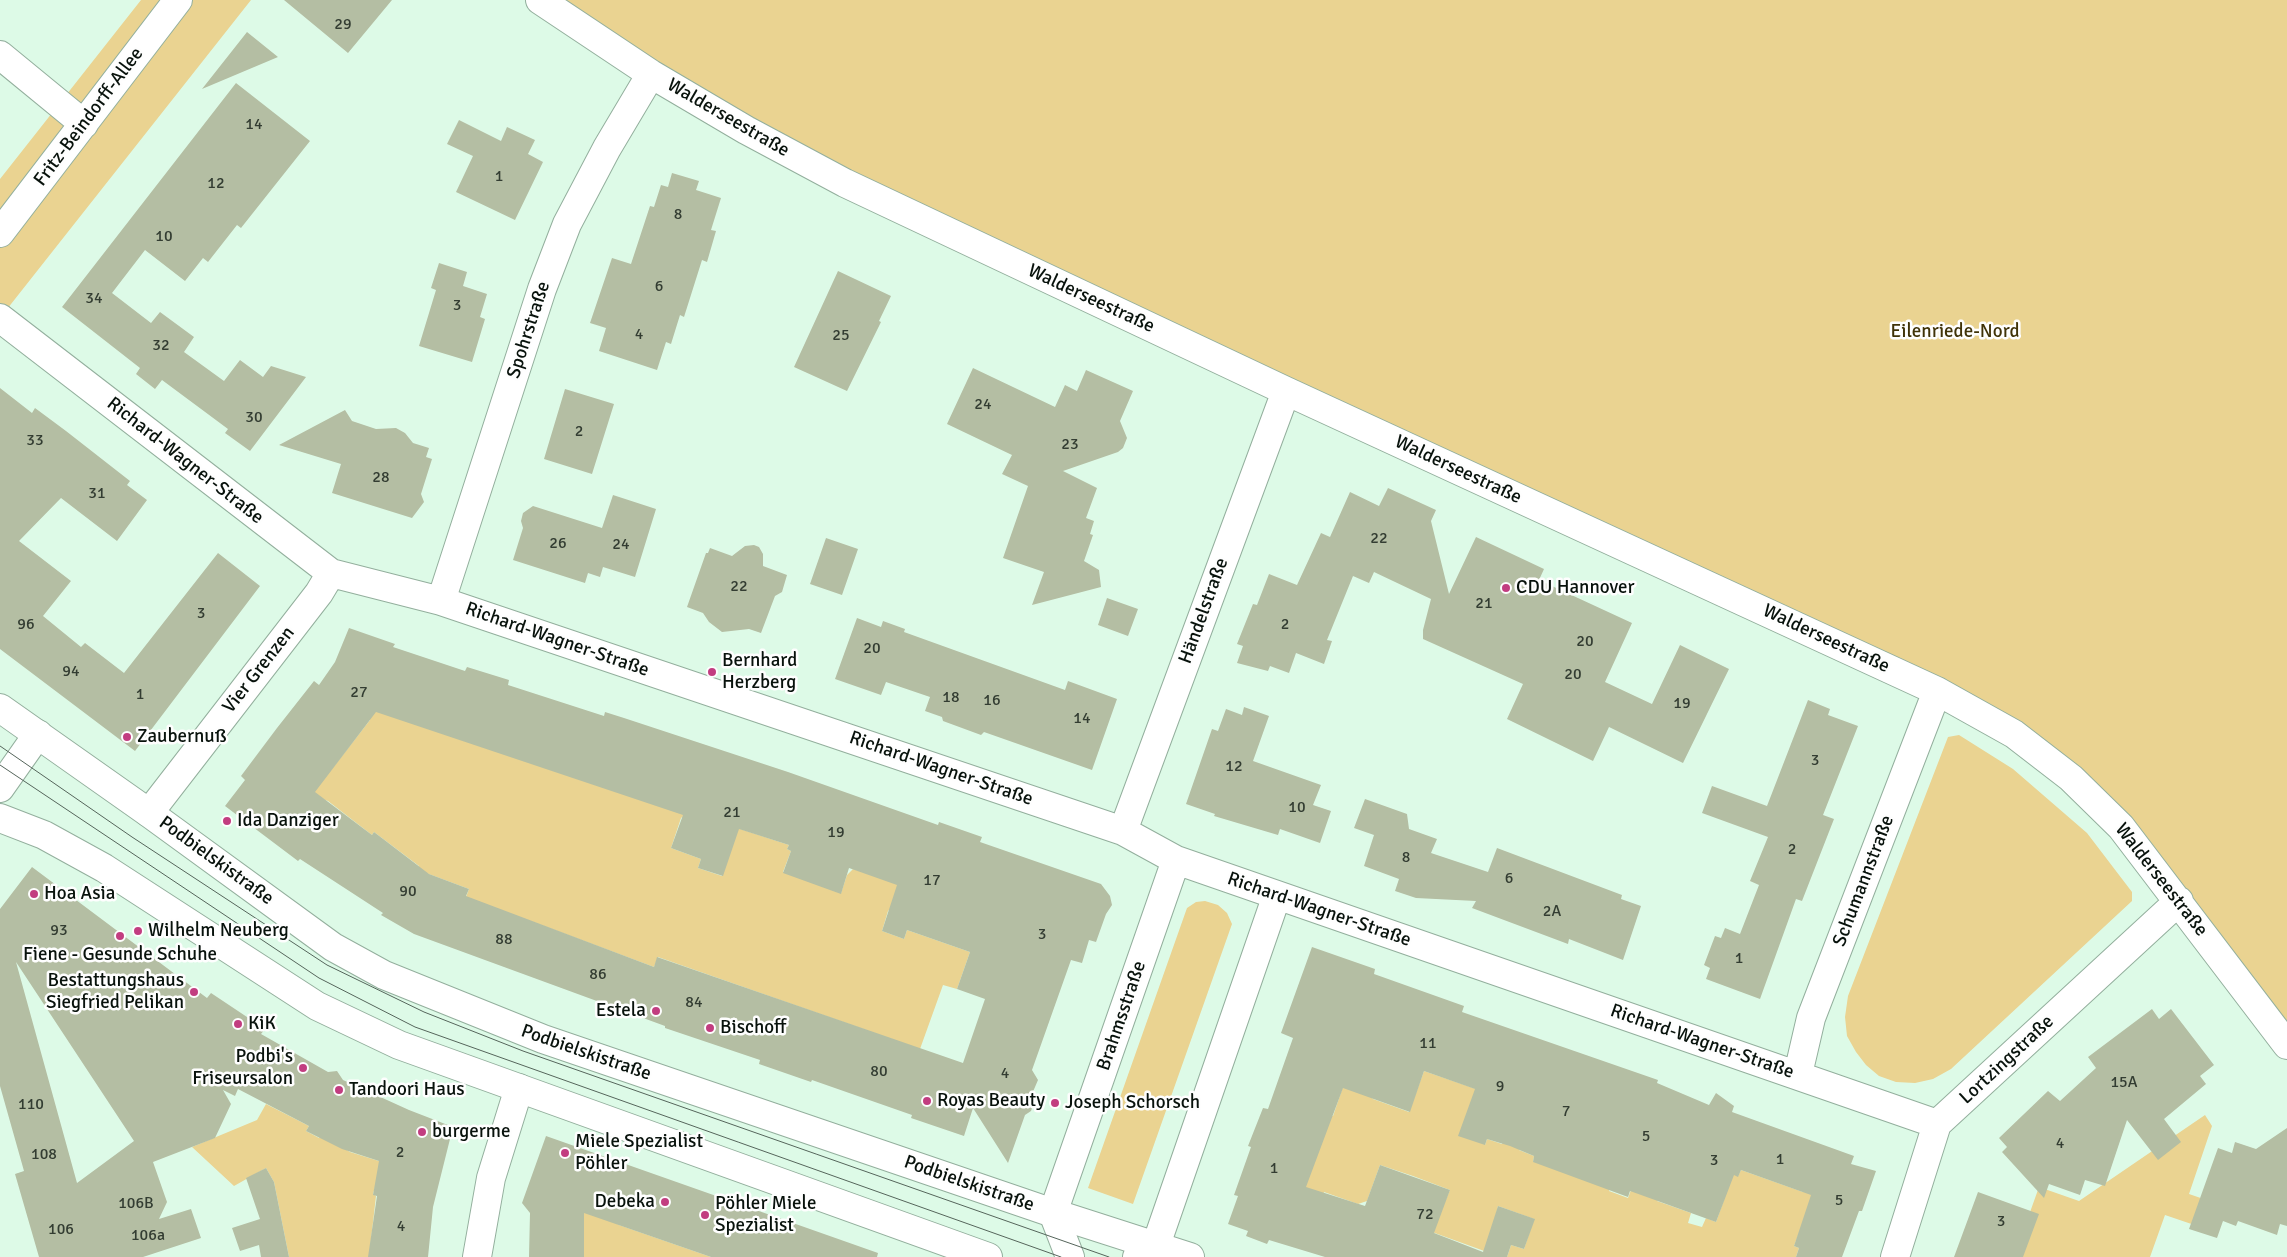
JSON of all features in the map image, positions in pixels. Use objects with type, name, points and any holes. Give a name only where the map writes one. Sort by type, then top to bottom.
[{"type":"street","name":"Fritz-Beindorff-Allee","points":[[0,233],[178,0]]},
{"type":"street","name":"Walderseestraße","points":[[540,0],[651,74],[746,130],[845,183],[1286,391],[1937,691],[2014,734],[2071,778],[2122,827],[2287,1045]]},
{"type":"street","points":[[0,55],[84,124]]},
{"type":"street","name":"Spohrstraße","points":[[441,601],[542,289],[567,224],[607,148],[651,74]]},
{"type":"street","name":"Richard-Wagner-Straße","points":[[0,318],[331,573],[441,601],[1122,830],[1176,860],[1798,1074],[1937,1124]]},
{"type":"street","name":"Händelstraße","points":[[1122,830],[1286,391]]},
{"type":"street","name":"Vier Grenzen","points":[[149,813],[319,593],[331,573]]},
{"type":"street","name":"Schumannstraße","points":[[1798,1074],[1811,1018],[1937,691]]},
{"type":"street","name":"Podbielskistraße","points":[[0,708],[149,813],[333,947],[384,975],[543,1039],[1053,1213],[1146,1251],[1190,1257]]},
{"type":"street","points":[[0,788],[38,734]]},
{"type":"street","points":[[0,818],[44,835],[104,868],[318,1006],[399,1045],[988,1257]]},
{"type":"street","name":"Brahmsstraße","points":[[1053,1213],[1176,860]]},
{"type":"street","points":[[1146,1251],[1277,895]]},
{"type":"street","name":"Lortzingstraße","points":[[1895,1257],[1937,1124],[2179,901]]},
{"type":"street","points":[[477,1257],[491,1178],[519,1088]]},
{"type":"street","points":[[1053,1213],[1070,1257]]},
{"type":"green space","points":[[141,0],[251,0],[0,318],[0,179]]},
{"type":"green space","name":"Eilenriede-Nord","points":[[540,0],[2287,0],[2287,1045],[2179,901],[2014,734],[845,183]]},
{"type":"green space","points":[[374,709],[702,801],[681,818],[671,848],[701,859],[698,868],[722,876],[732,847],[731,826],[789,845],[787,849],[791,851],[783,872],[841,893],[847,875],[853,869],[913,886],[888,911],[882,931],[904,939],[907,930],[970,952],[957,989],[943,985],[920,1049],[658,957],[654,967],[466,897],[469,889],[418,870],[419,866],[374,832],[372,835],[328,801],[307,794],[335,765],[370,720],[369,717]]},
{"type":"green space","points":[[1959,735],[2013,769],[2087,833],[2132,892],[2132,901],[1951,1069],[1933,1079],[1915,1083],[1896,1082],[1879,1076],[1866,1065],[1847,1036],[1845,1017],[1848,996],[1948,737]]},
{"type":"green space","points":[[1205,901],[1218,905],[1227,913],[1232,924],[1133,1204],[1088,1188],[1187,908],[1196,902]]},
{"type":"green space","points":[[1424,1071],[1479,1090],[1485,1145],[1487,1139],[1502,1144],[1518,1097],[1537,1102],[1519,1150],[1534,1156],[1533,1162],[1622,1155],[1609,1191],[1628,1198],[1631,1190],[1669,1166],[1657,1201],[1691,1213],[1688,1223],[1702,1227],[1706,1218],[1716,1222],[1724,1200],[1723,1170],[1738,1176],[1741,1170],[1803,1192],[1815,1191],[1794,1246],[1799,1248],[1796,1257],[1507,1257],[1511,1245],[1524,1249],[1534,1219],[1498,1206],[1487,1252],[1432,1232],[1450,1190],[1380,1165],[1367,1201],[1358,1204],[1324,1192],[1323,1195],[1306,1190],[1298,1178],[1331,1116],[1333,1116],[1348,1072],[1373,1099],[1409,1112]]},
{"type":"green space","points":[[266,1104],[309,1126],[306,1131],[319,1138],[321,1134],[350,1152],[382,1162],[373,1194],[376,1196],[369,1257],[289,1257],[274,1182],[266,1168],[234,1186],[192,1147],[257,1120]]},
{"type":"green space","points":[[2205,1115],[2212,1126],[2189,1194],[2221,1205],[2212,1231],[2165,1215],[2150,1257],[2014,1257],[2039,1187],[2079,1201]]},
{"type":"green space","points":[[583,1202],[619,1225],[711,1257],[584,1257]]},
{"type":"building","points":[[284,0],[392,0],[348,53]]},
{"type":"building","points":[[247,32],[278,57],[202,89]]},
{"type":"building","points":[[236,83],[310,141],[241,228],[237,225],[208,262],[203,258],[185,281],[145,250],[112,293],[151,323],[160,312],[194,337],[184,352],[224,381],[240,360],[263,377],[271,366],[306,377],[250,451],[225,433],[228,429],[162,380],[155,389],[136,374],[140,368],[62,307]]},
{"type":"building","points":[[459,120],[501,141],[507,127],[535,140],[528,154],[543,162],[515,220],[456,192],[473,156],[447,144]]},
{"type":"building","points":[[672,173],[699,181],[696,190],[721,198],[711,230],[716,231],[707,262],[702,260],[684,317],[680,315],[671,344],[666,342],[657,370],[599,351],[606,328],[590,323],[612,258],[631,264],[650,206],[654,207],[661,185],[668,187]]},
{"type":"building","points":[[439,263],[467,272],[463,286],[487,294],[480,317],[485,319],[472,362],[419,346],[436,290],[431,288]]},
{"type":"building","points":[[838,271],[891,296],[879,321],[881,322],[847,391],[794,367]]},
{"type":"building","points":[[973,368],[1055,407],[1065,385],[1077,391],[1086,370],[1133,391],[1120,421],[1127,438],[1123,448],[1118,452],[1063,471],[1097,488],[1086,518],[1094,521],[1090,534],[1093,535],[1084,561],[1099,570],[1101,587],[1032,605],[1044,572],[1003,558],[1028,486],[1002,474],[1012,455],[947,424]]},
{"type":"building","points":[[0,388],[32,413],[35,408],[66,431],[130,481],[127,485],[147,500],[117,541],[61,498],[19,541],[71,581],[43,616],[81,647],[85,643],[124,673],[218,553],[260,586],[135,751],[0,649]]},
{"type":"building","points":[[565,389],[614,404],[592,474],[544,459]]},
{"type":"building","points":[[345,410],[352,421],[376,429],[396,428],[405,433],[413,443],[429,448],[426,457],[432,459],[421,494],[424,502],[412,518],[332,493],[341,464],[279,445]]},
{"type":"building","points":[[1388,488],[1436,510],[1431,521],[1449,594],[1476,537],[1544,569],[1539,580],[1632,623],[1605,682],[1652,704],[1680,645],[1729,669],[1683,763],[1609,727],[1593,761],[1507,719],[1523,684],[1423,639],[1423,630],[1431,599],[1374,572],[1369,583],[1353,576],[1327,640],[1332,641],[1324,664],[1296,653],[1289,673],[1270,666],[1268,671],[1237,663],[1243,646],[1237,644],[1253,604],[1257,605],[1269,574],[1297,585],[1321,533],[1330,537],[1350,492],[1379,506]]},
{"type":"building","points":[[613,495],[656,509],[635,577],[603,567],[600,577],[588,573],[585,583],[513,560],[523,528],[521,521],[523,513],[533,506],[602,528]]},
{"type":"building","points":[[826,538],[858,549],[842,595],[810,584]]},
{"type":"building","points":[[754,545],[759,547],[763,554],[763,566],[787,575],[782,592],[775,596],[761,633],[749,629],[722,632],[709,622],[703,613],[687,607],[706,553],[708,553],[710,548],[732,556],[745,546]]},
{"type":"building","points":[[1107,598],[1138,609],[1128,636],[1098,625]]},
{"type":"building","points":[[857,618],[881,627],[883,621],[905,629],[904,632],[1065,690],[1068,681],[1117,699],[1092,770],[984,732],[981,735],[943,721],[942,717],[925,711],[930,697],[886,682],[881,695],[835,679]]},
{"type":"building","points":[[349,628],[395,644],[393,647],[465,671],[467,667],[509,680],[508,685],[604,716],[605,712],[624,718],[788,772],[938,825],[939,822],[982,837],[980,842],[1101,884],[1110,896],[1112,905],[1106,914],[1096,942],[1089,940],[1082,963],[1071,960],[1032,1070],[1038,1080],[1032,1094],[1035,1100],[1031,1111],[1025,1115],[1008,1163],[973,1108],[964,1136],[911,1118],[912,1115],[812,1080],[811,1082],[759,1064],[760,1060],[665,1028],[665,1026],[414,934],[381,915],[383,913],[300,859],[298,861],[225,806],[245,780],[241,776],[277,728],[314,681],[319,685],[335,662]],"holes":[[[376,712],[683,815],[671,848],[701,859],[698,868],[723,876],[739,829],[789,845],[787,849],[791,851],[783,873],[841,894],[849,868],[897,885],[882,931],[904,939],[907,930],[970,952],[957,989],[985,999],[963,1063],[657,957],[654,967],[466,896],[469,889],[429,874],[374,832],[372,835],[315,792]]]},
{"type":"building","points":[[1808,700],[1830,709],[1828,715],[1858,726],[1823,815],[1834,819],[1802,901],[1796,899],[1760,999],[1706,979],[1710,968],[1704,965],[1715,936],[1721,938],[1725,928],[1740,934],[1759,885],[1750,881],[1768,837],[1702,813],[1712,786],[1767,806]]},
{"type":"building","points":[[1244,707],[1269,716],[1253,761],[1321,785],[1313,805],[1331,811],[1320,843],[1280,829],[1278,835],[1214,816],[1215,814],[1186,804],[1212,729],[1218,731],[1226,709],[1242,715]]},
{"type":"building","points":[[1365,799],[1407,814],[1409,829],[1437,839],[1431,853],[1488,872],[1497,848],[1622,895],[1621,899],[1641,906],[1623,960],[1569,939],[1568,944],[1472,908],[1476,901],[1416,898],[1395,891],[1399,879],[1364,866],[1374,835],[1354,828]]},
{"type":"building","points":[[32,867],[207,998],[211,993],[265,1029],[261,1034],[328,1072],[337,1071],[343,1080],[409,1110],[453,1127],[433,1207],[428,1257],[368,1257],[377,1196],[373,1195],[379,1161],[342,1149],[306,1131],[309,1126],[238,1089],[235,1096],[223,1090],[231,1104],[215,1138],[153,1162],[167,1202],[159,1219],[191,1209],[201,1238],[143,1257],[39,1257],[15,1174],[24,1171],[0,1086],[0,909]],"holes":[[[16,962],[134,1141],[77,1183]]]},
{"type":"building","points":[[1312,947],[1375,969],[1374,974],[1464,1006],[1462,1012],[1658,1080],[1657,1083],[1709,1105],[1716,1093],[1734,1106],[1732,1112],[1854,1156],[1851,1164],[1876,1171],[1862,1211],[1859,1211],[1842,1257],[1796,1257],[1799,1248],[1794,1246],[1811,1195],[1741,1170],[1738,1177],[1734,1175],[1716,1222],[1630,1191],[1628,1197],[1533,1162],[1534,1156],[1510,1146],[1487,1139],[1485,1145],[1458,1136],[1475,1089],[1424,1071],[1410,1112],[1343,1088],[1306,1187],[1365,1206],[1380,1165],[1450,1190],[1434,1233],[1483,1252],[1498,1206],[1535,1219],[1524,1249],[1511,1245],[1507,1257],[1325,1257],[1269,1240],[1267,1244],[1246,1236],[1248,1231],[1228,1224],[1238,1196],[1234,1195],[1251,1147],[1248,1146],[1263,1108],[1268,1109],[1293,1038],[1281,1033]]},
{"type":"building","points":[[2152,1009],[2159,1019],[2171,1009],[2214,1065],[2200,1076],[2206,1084],[2164,1119],[2181,1142],[2158,1160],[2127,1120],[2105,1186],[2085,1180],[2080,1195],[2049,1184],[2044,1198],[2002,1152],[2007,1147],[1999,1138],[2048,1091],[2060,1101],[2096,1068],[2088,1057]]},
{"type":"building","points":[[2287,1128],[2287,1226],[2280,1224],[2277,1235],[2238,1221],[2236,1226],[2223,1221],[2217,1238],[2189,1229],[2218,1148],[2232,1153],[2235,1142],[2256,1149]]},
{"type":"building","points":[[546,1136],[878,1253],[877,1257],[711,1257],[584,1213],[584,1257],[529,1257],[530,1213],[522,1203]]},
{"type":"building","points":[[266,1168],[274,1182],[289,1257],[261,1257],[259,1245],[240,1251],[232,1228],[260,1219],[246,1178]]},
{"type":"building","points":[[1978,1192],[2039,1214],[2023,1257],[1954,1257]]},
{"type":"tram line","points":[[0,746],[132,837],[327,965],[424,1012],[523,1051],[1109,1257]]},
{"type":"tram line","points":[[0,765],[319,978],[415,1027],[1061,1257]]},
{"type":"place","name":"CDU Hannover","points":[[1506,588]]},
{"type":"place","name":"Bernhard Herzberg","points":[[712,672]]},
{"type":"place","name":"Zaubernuß","points":[[127,737]]},
{"type":"place","name":"Ida Danziger","points":[[227,821]]},
{"type":"place","name":"Hoa Asia","points":[[34,894]]},
{"type":"place","name":"Wilhelm Neuberg","points":[[138,931]]},
{"type":"place","name":"Fiene - Gesunde Schuhe","points":[[120,936]]},
{"type":"place","name":"Bestattungshaus Siegfried Pelikan","points":[[194,992]]},
{"type":"place","name":"Estela","points":[[656,1011]]},
{"type":"place","name":"KiK","points":[[238,1024]]},
{"type":"place","name":"Bischoff","points":[[710,1028]]},
{"type":"place","name":"Podbi's Friseursalon","points":[[303,1068]]},
{"type":"place","name":"Tandoori Haus","points":[[339,1090]]},
{"type":"place","name":"Royas Beauty","points":[[927,1101]]},
{"type":"place","name":"Joseph Schorsch","points":[[1055,1103]]},
{"type":"place","name":"burgerme","points":[[422,1132]]},
{"type":"place","name":"Miele Spezialist Pöhler","points":[[565,1153]]},
{"type":"place","name":"Debeka","points":[[665,1202]]},
{"type":"place","name":"Pöhler Miele Spezialist","points":[[705,1215]]}]
